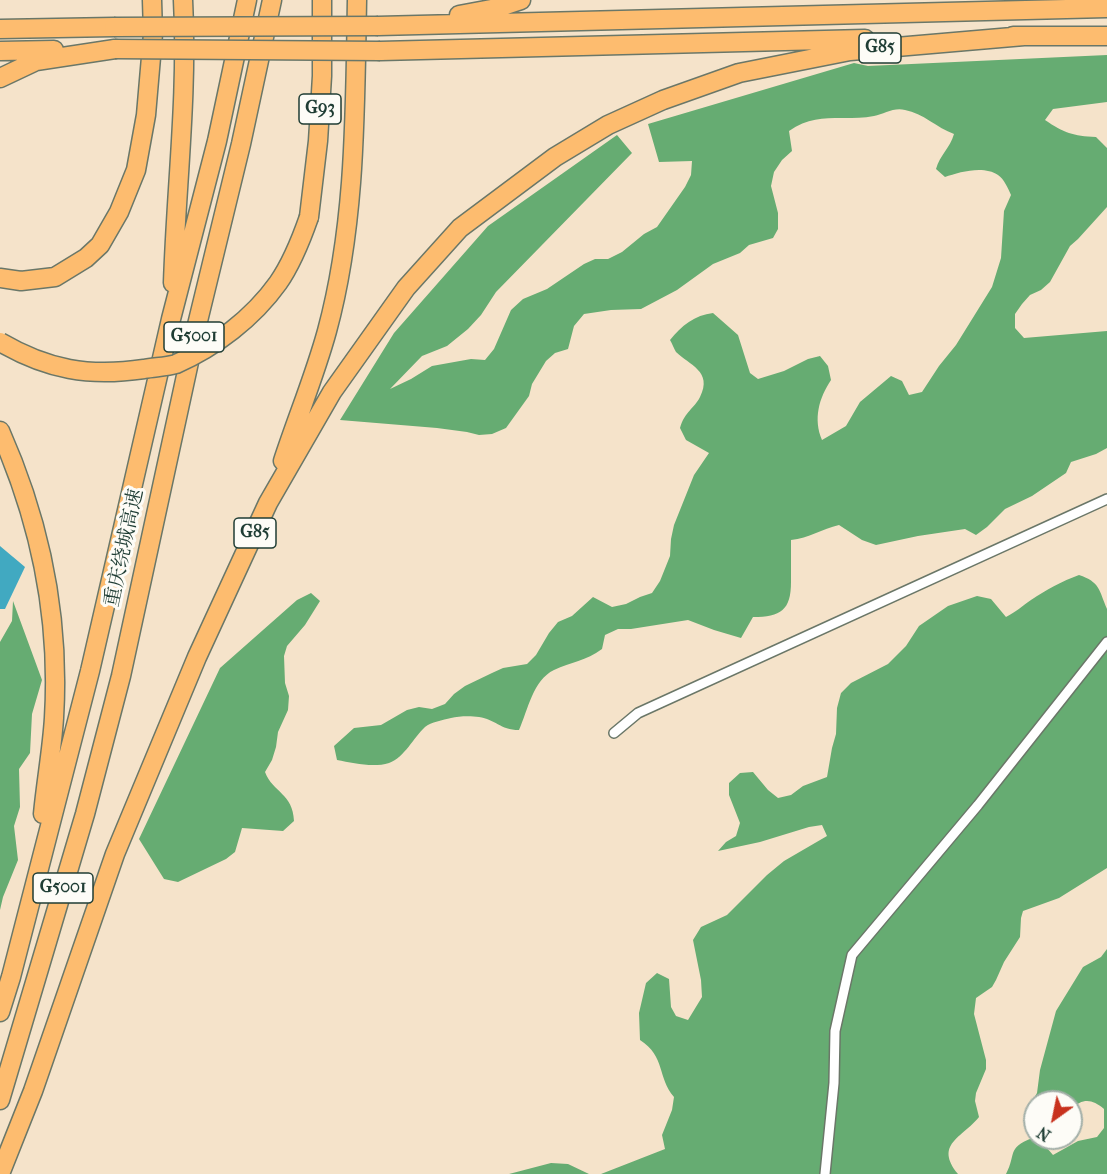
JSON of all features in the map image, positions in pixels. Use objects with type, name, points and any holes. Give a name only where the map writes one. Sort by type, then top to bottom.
[{"type":"highway","points":[[0,278],[21,281],[55,276],[86,258],[100,245],[119,212],[136,170],[146,115],[153,34],[152,0]]},
{"type":"highway","points":[[171,319],[175,220],[182,133],[183,0]]},
{"type":"highway","name":"重庆绕城高速","points":[[0,1012],[33,895],[90,671],[171,319],[217,141],[247,0]]},
{"type":"highway","name":"重庆绕城高速","points":[[0,1100],[85,814],[121,676],[192,349],[242,144],[272,0]]},
{"type":"highway","name":"G93","points":[[0,342],[50,365],[90,373],[124,372],[174,364],[213,343],[243,323],[278,283],[297,249],[309,217],[318,141],[322,76],[322,0]]},
{"type":"highway","points":[[268,503],[327,332],[340,272],[354,150],[357,0]]},
{"type":"highway","points":[[403,26],[497,8],[521,0]]},
{"type":"highway","points":[[1060,0],[1107,7]]},
{"type":"highway","points":[[0,29],[403,26],[1107,7]]},
{"type":"highway","points":[[0,51],[115,49],[380,51],[1024,36]]},
{"type":"highway","name":"G85","points":[[0,1174],[33,1091],[115,855],[197,657],[268,503],[332,392],[406,288],[460,228],[555,157],[608,124],[663,100],[739,73],[850,51],[1024,36],[1107,36]]},
{"type":"highway","points":[[0,78],[36,61],[115,49]]},
{"type":"highway","points":[[0,431],[13,459],[33,521],[45,568],[52,624],[55,675],[54,719],[33,895]]},
{"type":"street","points":[[614,733],[638,713],[1107,499]]},
{"type":"street","points":[[825,1174],[834,1083],[835,1031],[852,955],[978,805],[1107,642]]},
{"type":"green space","points":[[1107,55],[1107,102],[1053,109],[1045,120],[1069,133],[1096,137],[1107,148],[1107,207],[1070,246],[1050,282],[1041,290],[1030,295],[1022,304],[1015,314],[1015,328],[1024,338],[1107,331],[1107,448],[1071,462],[1066,473],[1032,496],[1005,509],[976,535],[965,529],[876,545],[862,540],[839,525],[791,540],[791,592],[783,610],[763,617],[753,617],[741,638],[688,620],[618,629],[605,635],[602,649],[584,659],[554,670],[541,681],[532,696],[519,730],[512,730],[479,717],[454,717],[425,727],[404,752],[389,763],[370,765],[337,760],[334,746],[354,728],[381,725],[407,710],[419,707],[432,709],[445,704],[465,686],[492,673],[503,668],[527,664],[536,655],[558,622],[572,616],[593,597],[612,607],[652,593],[660,581],[670,556],[674,525],[694,475],[709,453],[686,440],[680,428],[684,418],[700,397],[704,381],[698,370],[676,352],[670,340],[679,330],[700,316],[713,313],[738,335],[750,373],[758,379],[820,356],[828,366],[831,380],[823,394],[819,409],[818,424],[822,440],[846,426],[860,402],[891,376],[902,381],[909,395],[922,392],[956,345],[992,287],[1001,258],[1004,211],[1011,195],[998,175],[986,170],[972,170],[945,177],[936,169],[954,134],[912,112],[897,109],[863,118],[831,118],[810,121],[789,131],[792,151],[774,172],[771,186],[778,213],[778,229],[773,238],[749,245],[740,253],[713,264],[677,290],[641,309],[584,314],[574,326],[568,349],[555,353],[546,361],[532,384],[529,396],[506,428],[492,434],[479,435],[437,428],[340,420],[394,333],[488,226],[617,135],[632,153],[496,292],[481,315],[468,329],[447,346],[422,356],[390,389],[432,366],[471,359],[485,360],[494,349],[511,310],[523,299],[547,289],[584,264],[595,259],[608,259],[622,252],[644,234],[657,227],[685,187],[691,175],[692,161],[659,162],[648,124],[854,63],[868,66]]},
{"type":"green space","points":[[1079,575],[1095,584],[1107,609],[1107,868],[1059,898],[1023,911],[1020,937],[992,987],[976,998],[974,1014],[986,1060],[986,1069],[976,1093],[975,1101],[979,1117],[953,1142],[950,1148],[951,1164],[958,1174],[601,1174],[665,1149],[662,1135],[672,1110],[674,1097],[665,1082],[654,1053],[640,1040],[639,1013],[646,983],[657,973],[669,979],[671,1007],[676,1016],[688,1020],[702,997],[693,940],[701,927],[727,915],[784,861],[827,836],[822,825],[718,851],[736,836],[740,823],[729,795],[729,783],[740,773],[753,772],[778,798],[791,795],[803,786],[827,777],[836,734],[837,708],[841,693],[851,683],[888,664],[906,646],[919,626],[948,606],[977,596],[991,599],[1006,617],[1048,589]]},
{"type":"green space","points":[[311,593],[320,601],[305,625],[287,646],[284,656],[285,683],[289,696],[288,710],[278,732],[272,760],[265,772],[290,804],[294,821],[283,831],[242,828],[235,852],[226,859],[178,882],[164,879],[139,839],[220,668],[297,600]]},
{"type":"green space","points":[[13,601],[42,680],[32,714],[30,753],[19,769],[20,807],[14,826],[18,860],[0,910],[0,642],[12,621]]},
{"type":"green space","points":[[1107,949],[1107,1174],[1006,1174],[1013,1152],[1023,1143],[1023,1150],[1049,1150],[1053,1155],[1062,1150],[1083,1150],[1083,1140],[1097,1137],[1104,1128],[1104,1109],[1095,1103],[1083,1102],[1083,1090],[1037,1090],[1040,1070],[1056,1011],[1083,967],[1101,957]]},
{"type":"green space","points":[[551,1163],[568,1164],[589,1174],[509,1174]]},
{"type":"water","points":[[0,546],[25,567],[5,609],[0,609]]}]
